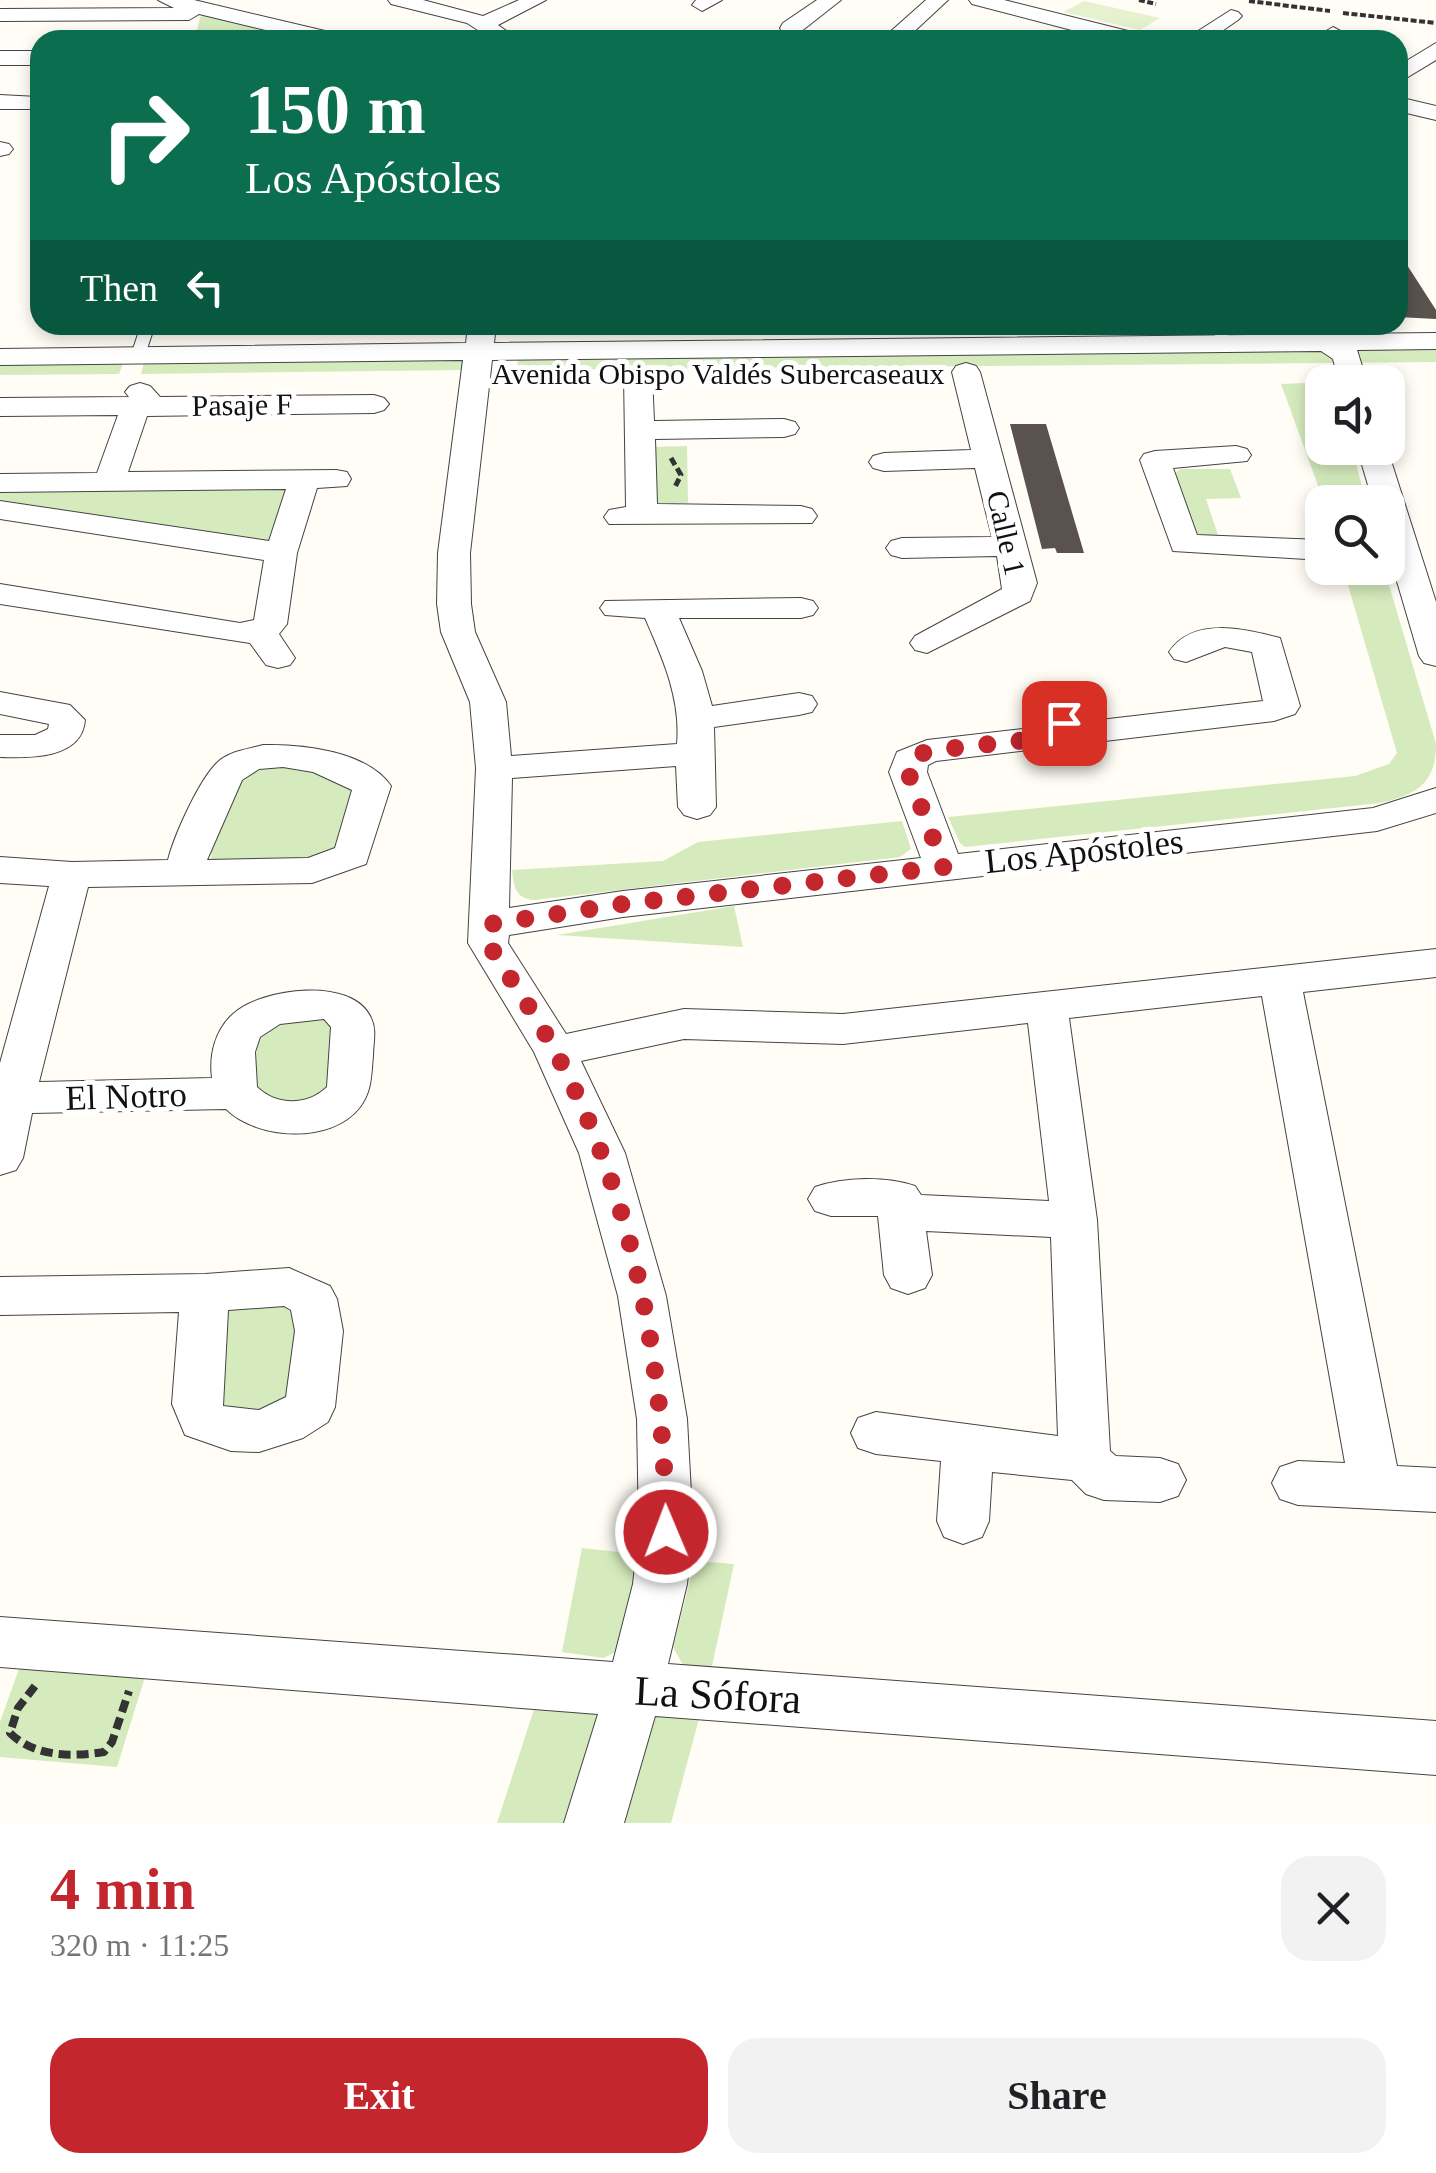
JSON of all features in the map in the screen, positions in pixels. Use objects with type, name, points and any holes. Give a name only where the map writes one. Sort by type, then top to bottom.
[{"type":"street","points":[[168,0],[190,10],[286,30]]},
{"type":"street","points":[[398,0],[492,20],[536,0]]},
{"type":"street","points":[[791,28],[831,0]]},
{"type":"street","points":[[904,30],[938,0]]},
{"type":"street","points":[[979,0],[1099,30]]},
{"type":"street","points":[[448,1],[510,30]]},
{"type":"street","points":[[0,15],[190,10]]},
{"type":"street","points":[[185,30],[190,10]]},
{"type":"street","points":[[1210,30],[1231,16]]},
{"type":"street","points":[[492,20],[500,30]]},
{"type":"street","points":[[1047,30],[1065,21]]},
{"type":"street","points":[[1408,69],[1436,50]]},
{"type":"street","points":[[0,58],[30,58]]},
{"type":"street","points":[[0,102],[30,102]]},
{"type":"street","name":"Avenida Obispo Valdés Subercaseaux","points":[[0,357],[489,356],[1044,335]]},
{"type":"street","name":"Avenida Obispo Valdés Subercaseaux","points":[[1234,335],[1327,342],[1436,342]]},
{"type":"street","name":"Avenida Obispo Valdés Subercaseaux","points":[[0,381],[136,354],[315,339],[638,374],[1305,376]]},
{"type":"street","points":[[1327,342],[1345,354],[1348,365]]},
{"type":"street","points":[[97,482],[112,415],[126,408],[136,354]]},
{"type":"street","points":[[489,356],[454,552],[458,632],[488,702],[494,768],[488,943],[555,1051],[602,1152],[642,1296],[662,1419],[666,1532],[660,1584],[594,1823]]},
{"type":"street","name":"Avenida Obispo Valdés Subercaseaux","points":[[1405,371],[1436,368]]},
{"type":"street","name":"Calle 1","points":[[927,642],[1018,594],[1020,583],[966,372]]},
{"type":"street","points":[[638,374],[642,430],[631,515],[800,516]]},
{"type":"street","name":"Pasaje F","points":[[0,407],[374,404]]},
{"type":"street","points":[[642,430],[784,428]]},
{"type":"street","points":[[1236,455],[1155,460],[1184,544],[1305,549]]},
{"type":"street","points":[[884,462],[988,458]]},
{"type":"street","points":[[0,484],[320,480],[281,553],[269,645],[240,633],[0,594]]},
{"type":"street","points":[[0,510],[281,553]]},
{"type":"street","points":[[902,548],[1010,546]]},
{"type":"street","points":[[1405,577],[1436,656]]},
{"type":"street","points":[[616,608],[801,608]]},
{"type":"street","points":[[658,608],[685,671],[696,736],[697,807]]},
{"type":"street","points":[[944,867],[908,772],[910,760],[927,751],[1282,706],[1268,645],[1221,636],[1186,652]]},
{"type":"street","points":[[0,704],[57,714],[67,720],[66,733],[54,743],[34,748],[0,746]]},
{"type":"street","points":[[494,768],[696,736],[799,704]]},
{"type":"street","points":[[1045,738],[1082,708]]},
{"type":"street","points":[[0,870],[72,875],[186,873],[312,870],[331,866],[352,855],[372,786],[338,766],[262,754],[244,760],[230,770],[186,855],[186,873]]},
{"type":"street","name":"Los Apóstoles","points":[[490,924],[623,904],[1377,819],[1405,814],[1436,800]]},
{"type":"street","points":[[0,1158],[16,1098],[16,1016],[72,875]]},
{"type":"street","points":[[555,1051],[684,1024],[843,1029],[1436,963]]},
{"type":"street","points":[[1280,980],[1375,1487]]},
{"type":"street","points":[[1047,1009],[1074,1220],[1085,1460]]},
{"type":"street","name":"El Notro","points":[[16,1098],[236,1093]]},
{"type":"street","points":[[831,1200],[899,1198],[908,1275]]},
{"type":"street","points":[[900,1212],[1074,1220]]},
{"type":"street","points":[[0,1296],[205,1293]]},
{"type":"street","points":[[876,1433],[948,1440],[967,1448],[1085,1460],[1104,1478],[1160,1480]]},
{"type":"street","points":[[963,1522],[967,1448]]},
{"type":"street","points":[[1298,1483],[1436,1490]]},
{"type":"street","name":"La Sófora","points":[[16,1643],[563,1687],[710,1690],[1436,1748]]},
{"type":"path","points":[[1139,0],[1156,4]]},
{"type":"path","points":[[16,1643],[35,1688],[18,1708],[10,1733],[34,1750],[104,1752],[112,1742],[142,1654]]},
{"type":"green space","points":[[1084,1],[1160,18],[1140,30],[1063,12]]},
{"type":"green space","points":[[206,15],[267,30],[197,30],[200,17]]},
{"type":"green space","points":[[1436,348],[1436,362],[517,370],[518,358]]},
{"type":"green space","points":[[468,358],[465,370],[141,374],[144,362]]},
{"type":"green space","points":[[124,361],[119,374],[0,375],[0,362]]},
{"type":"green space","points":[[1305,383],[1305,450],[1281,384]]},
{"type":"green space","points":[[687,446],[688,503],[648,503],[648,447]]},
{"type":"green space","points":[[1311,465],[1356,465],[1362,485],[1318,485]]},
{"type":"green space","points":[[1181,469],[1230,469],[1241,498],[1206,499],[1220,541],[1197,536],[1174,473]]},
{"type":"green space","points":[[0,490],[288,490],[268,545],[0,500]]},
{"type":"green space","points":[[1348,585],[1389,585],[1436,744],[1428,778],[1414,791],[1380,803],[965,847],[948,817],[1355,776],[1389,764],[1397,753]]},
{"type":"green space","points":[[263,764],[341,776],[354,792],[346,849],[328,859],[211,859],[212,843],[242,773]]},
{"type":"green space","points":[[902,821],[911,849],[900,857],[535,900],[519,895],[512,870],[663,861],[698,842]]},
{"type":"green space","points":[[734,906],[743,947],[557,935]]},
{"type":"green space","points":[[324,1014],[336,1028],[335,1091],[294,1104],[254,1092],[258,1028]]},
{"type":"green space","points":[[236,1301],[287,1301],[304,1312],[293,1403],[271,1419],[207,1404],[216,1312]]},
{"type":"green space","points":[[582,1548],[638,1554],[621,1649],[604,1658],[562,1652]]},
{"type":"green space","points":[[695,1561],[734,1564],[711,1671],[683,1665],[673,1647]]},
{"type":"green space","points":[[20,1666],[145,1677],[117,1767],[0,1757],[0,1722]]},
{"type":"green space","points":[[538,1697],[594,1706],[599,1717],[566,1823],[497,1823]]},
{"type":"green space","points":[[654,1709],[700,1715],[671,1823],[612,1823]]},
{"type":"building","points":[[1408,267],[1436,310],[1436,319],[1408,318]]},
{"type":"building","points":[[1010,424],[1046,424],[1084,553],[1042,549]]},
{"type":"route","points":[[666,1532],[666,1480],[655,1360],[642,1296],[602,1152],[555,1051],[488,943],[490,924],[623,904],[944,867],[908,772],[910,760],[927,751],[1045,738],[1064,723]]}]
